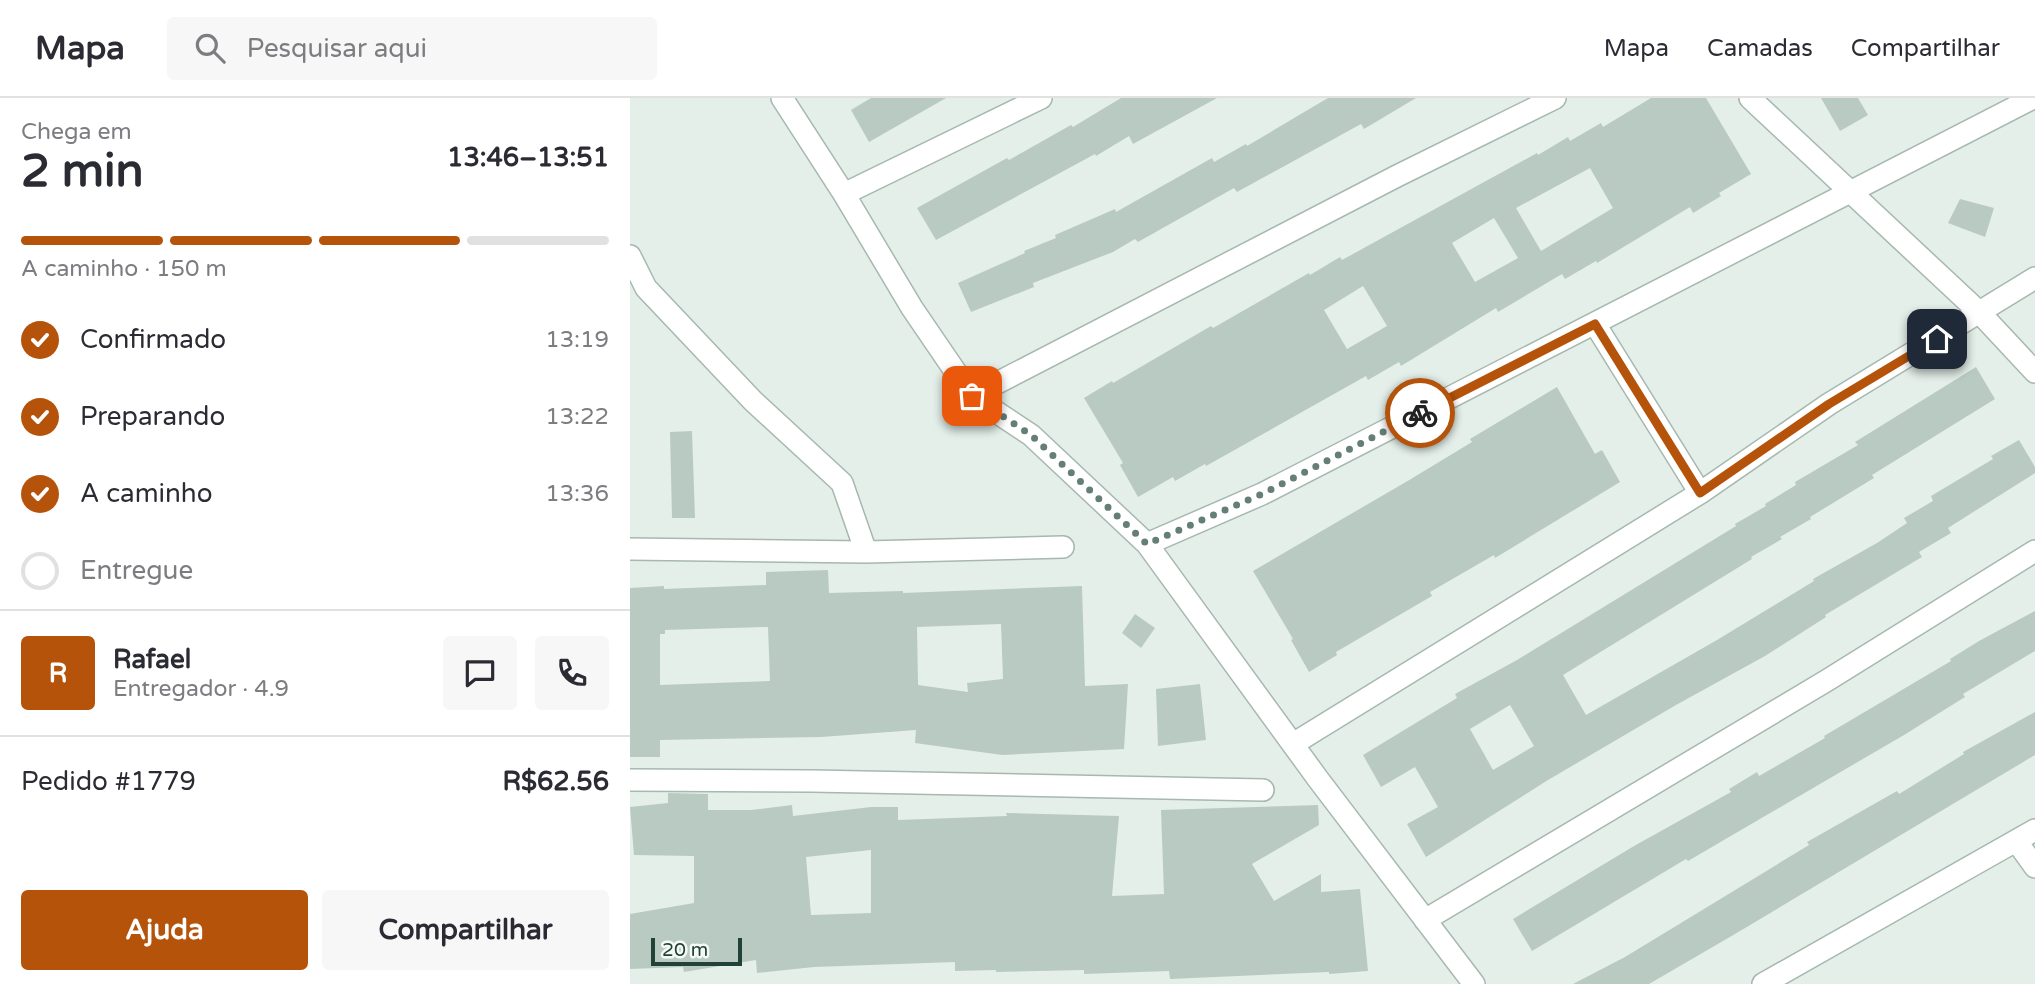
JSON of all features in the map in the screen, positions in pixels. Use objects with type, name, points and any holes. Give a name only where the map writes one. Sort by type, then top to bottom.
[{"type":"street","points":[[782,98],[844,194],[912,309],[972,396],[1031,435],[1147,544],[1293,744],[1474,984]]},
{"type":"street","points":[[844,194],[1041,98]]},
{"type":"street","points":[[972,396],[1397,176],[1555,98]]},
{"type":"street","points":[[1749,98],[1979,313],[2035,372]]},
{"type":"street","points":[[1147,544],[1262,494],[2033,98]]},
{"type":"street","points":[[630,256],[646,288],[753,401],[842,483],[866,552]]},
{"type":"street","points":[[1293,744],[1700,493],[1829,404],[2035,278]]},
{"type":"street","points":[[1595,324],[1700,493]]},
{"type":"street","points":[[630,549],[866,552],[1063,547]]},
{"type":"street","points":[[1425,920],[1826,681],[2035,551]]},
{"type":"street","points":[[630,780],[1264,790]]},
{"type":"street","points":[[1763,984],[2035,830]]},
{"type":"street","points":[[2017,842],[2035,867]]},
{"type":"building","points":[[871,98],[946,98],[869,142],[851,110]]},
{"type":"building","points":[[1121,98],[1217,98],[1133,144],[1129,136],[936,240],[917,208],[1007,158],[1009,160],[1071,125],[1073,127]]},
{"type":"building","points":[[1328,98],[1416,98],[1364,129],[1361,124],[1237,192],[1234,188],[1138,242],[1135,239],[1113,252],[1033,283],[1034,287],[971,312],[958,283],[1056,238],[1055,235],[1115,209],[1116,212],[1212,158],[1214,162],[1246,144],[1247,146]]},
{"type":"building","points":[[1651,98],[1706,98],[1751,174],[1693,213],[1690,207],[1597,263],[1596,261],[1565,279],[1562,274],[1498,312],[1496,308],[1401,366],[1399,362],[1368,380],[1366,376],[1206,466],[1205,464],[1175,481],[1173,477],[1138,497],[1120,465],[1123,463],[1084,398],[1211,326],[1213,328],[1340,257],[1342,260],[1537,153],[1538,155],[1568,137],[1570,141],[1601,123],[1603,127]],"holes":[[[1590,168],[1613,208],[1541,251],[1516,208]],[[1494,218],[1518,258],[1475,282],[1452,243]],[[1363,286],[1387,326],[1347,349],[1324,310]]]},
{"type":"building","points":[[1821,98],[1858,98],[1868,115],[1840,131]]},
{"type":"building","points":[[1960,199],[1994,208],[1985,237],[1948,223]]},
{"type":"building","points":[[1976,367],[1995,399],[1872,475],[1874,478],[1810,517],[1811,519],[1780,537],[1782,539],[1751,557],[1752,559],[1563,675],[1586,715],[1877,543],[1907,523],[1904,518],[1933,501],[1931,496],[2019,440],[2035,467],[2035,473],[1948,528],[1951,533],[1919,552],[1922,557],[1825,615],[1826,617],[1765,656],[1548,780],[1426,857],[1407,824],[1438,807],[1415,767],[1381,787],[1363,755],[1457,698],[1455,694],[1517,660],[1736,526],[1735,524],[1796,485],[1795,482],[1858,445],[1855,442]],"holes":[[[1510,705],[1534,746],[1493,770],[1470,729]]]},
{"type":"building","points":[[1557,387],[1595,454],[1602,450],[1620,482],[1495,558],[1494,555],[1430,592],[1432,596],[1336,652],[1337,655],[1309,672],[1253,571],[1411,479],[1472,442],[1470,439]]},
{"type":"building","points":[[692,431],[695,518],[672,518],[670,432]]},
{"type":"building","points":[[828,570],[829,593],[1082,586],[1085,686],[1128,684],[1124,749],[1002,755],[915,743],[916,730],[821,737],[660,740],[660,757],[630,757],[630,588],[766,585],[766,572]],"holes":[[[1001,624],[1003,679],[967,683],[968,692],[918,685],[917,627]],[[768,627],[770,681],[660,685],[660,634],[665,634],[665,630]]]},
{"type":"building","points":[[2035,611],[2035,651],[1963,694],[1965,697],[1904,735],[1688,861],[1686,859],[1532,951],[1513,919],[1634,846],[1731,792],[1729,789],[1757,772],[1759,776],[1825,738],[1824,736],[1951,661],[1950,659],[1979,641]]},
{"type":"building","points":[[1135,614],[1155,628],[1141,648],[1122,633]]},
{"type":"building","points":[[1200,684],[1206,740],[1158,746],[1156,689]]},
{"type":"building","points":[[2035,712],[2035,755],[1735,934],[1649,984],[1573,984],[1625,957],[1809,845],[1807,842],[1897,791],[1899,794],[1964,754],[1963,752]]},
{"type":"building","points":[[668,793],[708,794],[708,810],[751,810],[792,805],[793,816],[871,807],[898,807],[898,820],[1007,816],[1006,813],[1119,816],[1112,896],[1164,894],[1161,810],[1318,805],[1319,825],[1252,864],[1274,901],[1321,874],[1321,892],[1360,889],[1368,971],[1170,979],[1169,971],[1084,974],[1084,970],[955,971],[955,962],[814,967],[757,973],[756,960],[684,972],[683,967],[630,969],[630,914],[694,903],[694,856],[634,855],[630,807],[668,803]],"holes":[[[871,850],[871,913],[811,915],[806,857]]]},
{"type":"way so far","points":[[972,396],[1031,435],[1147,544],[1262,494],[1420,413]]},
{"type":"route","points":[[1420,413],[1595,324],[1700,493],[1829,404],[1937,339]]}]
